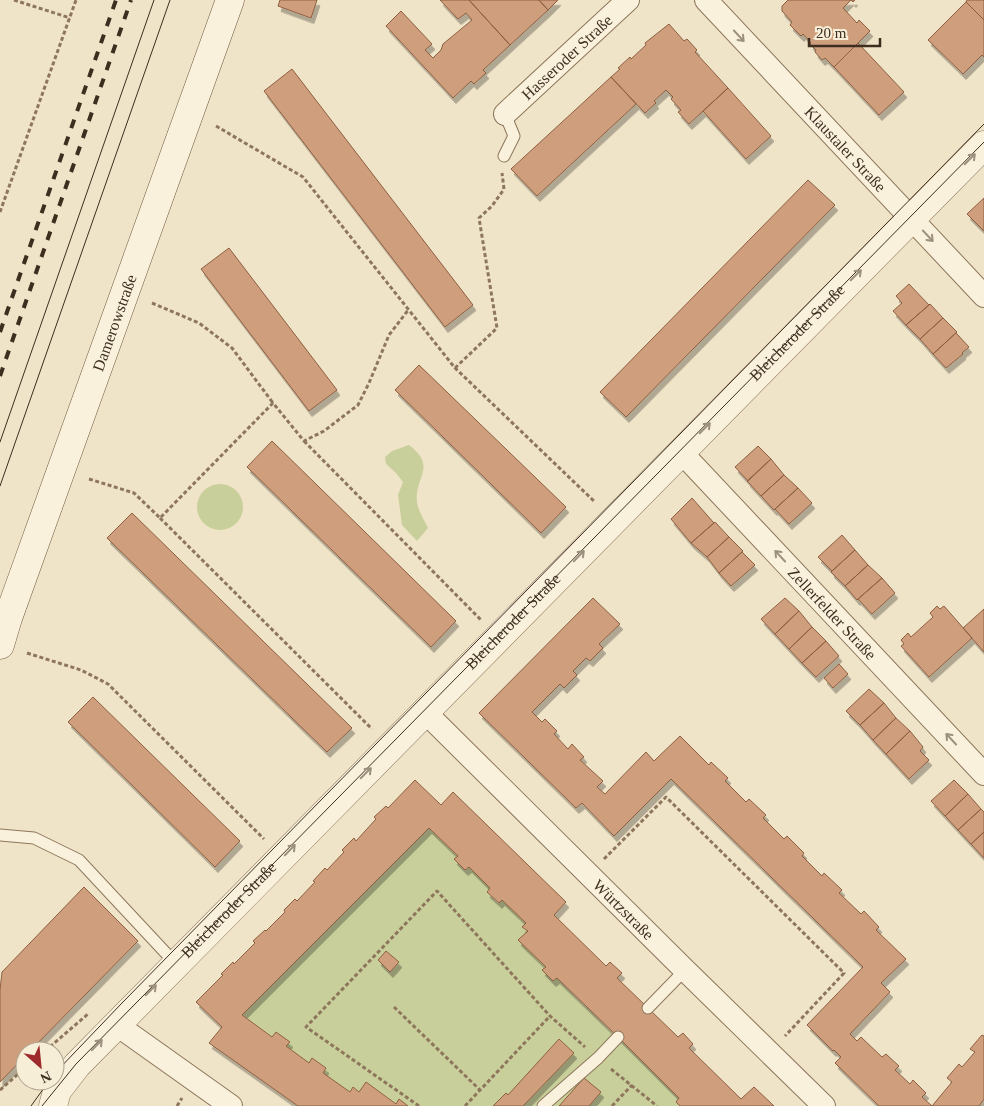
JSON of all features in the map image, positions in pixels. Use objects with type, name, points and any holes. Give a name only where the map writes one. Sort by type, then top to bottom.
[{"type":"street","name":"Damerowstraße","points":[[0,645],[8,618],[230,0]]},
{"type":"street","name":"Hasseroder Straße","points":[[505,114],[628,0]]},
{"type":"street","name":"Klaustaler Straße","points":[[713,2],[984,296]]},
{"type":"street","name":"Bleicheroder Straße","points":[[53,1106],[57,1092],[67,1077],[117,1025],[984,144]]},
{"type":"street","name":"Zellerfelder Straße","points":[[681,452],[984,774]]},
{"type":"street","name":"Würtzstraße","points":[[425,712],[824,1106]]},
{"type":"street","points":[[117,1025],[232,1106]]},
{"type":"lane","points":[[504,156],[514,136],[505,114]]},
{"type":"lane","points":[[0,835],[34,838],[80,860],[177,965]]},
{"type":"lane","points":[[648,1008],[685,970]]},
{"type":"lane","points":[[543,1106],[598,1058],[618,1037]]},
{"type":"path","points":[[14,0],[70,18]]},
{"type":"path","points":[[0,212],[76,0]]},
{"type":"path","points":[[216,126],[303,176],[456,368],[614,520]]},
{"type":"path","points":[[456,368],[497,328],[479,218],[492,206],[504,188],[500,162],[504,156]]},
{"type":"path","points":[[152,303],[199,323],[232,348],[304,440],[483,622]]},
{"type":"path","points":[[304,440],[324,431],[358,405],[370,383],[389,335],[408,309]]},
{"type":"path","points":[[160,518],[273,402]]},
{"type":"path","points":[[89,479],[134,493],[375,732]]},
{"type":"path","points":[[27,653],[81,670],[108,684],[265,840]]},
{"type":"path","points":[[604,859],[666,796],[844,973],[784,1037]]},
{"type":"path","points":[[419,1106],[306,1027],[437,891],[550,1016],[657,1106]]},
{"type":"path","points":[[394,1007],[480,1090]]},
{"type":"path","points":[[464,1106],[550,1016]]},
{"type":"path","points":[[0,1090],[15,1077]]},
{"type":"path","points":[[612,1106],[632,1085]]},
{"type":"path","points":[[176,1106],[184,1096]]},
{"type":"green space","points":[[409,445],[418,453],[423,466],[417,502],[428,528],[417,541],[402,525],[398,495],[403,482],[386,464],[385,457],[392,451]]},
{"type":"green space","points":[[216,484],[224,484],[233,488],[239,494],[243,507],[239,520],[233,526],[224,530],[216,530],[207,526],[201,520],[197,511],[197,503],[201,494],[207,488]]},
{"type":"green space","points":[[429,828],[458,856],[454,859],[465,870],[469,867],[490,888],[487,892],[498,903],[502,900],[526,923],[522,927],[528,931],[519,941],[546,967],[542,970],[553,981],[557,978],[679,1098],[676,1102],[680,1106],[408,1106],[399,1100],[396,1104],[366,1082],[359,1092],[353,1087],[350,1092],[323,1073],[326,1068],[313,1059],[309,1063],[286,1046],[289,1041],[276,1032],[272,1037],[242,1015]]},
{"type":"building","points":[[280,0],[317,0],[311,18],[278,6]]},
{"type":"building","points":[[440,0],[469,0],[510,45],[483,70],[486,73],[474,84],[471,81],[453,98],[386,26],[401,11],[432,44],[425,50],[433,58],[441,50],[443,44],[472,20],[466,13],[458,19]]},
{"type":"building","points":[[469,0],[539,0],[548,10],[510,45]]},
{"type":"building","points":[[539,0],[558,0],[548,10]]},
{"type":"building","points":[[788,0],[851,0],[843,8],[857,23],[859,20],[870,31],[834,67],[825,58],[822,60],[803,34],[801,36],[790,25],[792,22],[782,11],[782,6]]},
{"type":"building","points":[[967,0],[984,0],[984,20],[966,2]]},
{"type":"building","points":[[966,2],[984,20],[984,57],[982,55],[963,74],[928,40]]},
{"type":"building","points":[[669,24],[684,41],[687,39],[697,50],[695,52],[728,88],[689,124],[678,112],[681,110],[666,90],[645,113],[611,77],[630,57],[631,59],[646,45],[645,43]]},
{"type":"building","points":[[858,43],[904,92],[879,115],[834,67]]},
{"type":"building","points":[[292,69],[473,305],[445,327],[264,91]]},
{"type":"building","points":[[611,77],[636,104],[537,196],[511,169]]},
{"type":"building","points":[[728,88],[771,136],[746,159],[703,111]]},
{"type":"building","points":[[808,180],[835,205],[626,417],[600,392]]},
{"type":"building","points":[[984,198],[984,231],[967,214]]},
{"type":"building","points":[[229,248],[337,390],[309,411],[201,269]]},
{"type":"building","points":[[909,284],[929,305],[906,325],[893,311],[902,303],[896,296]]},
{"type":"building","points":[[930,304],[943,318],[920,339],[906,325]]},
{"type":"building","points":[[943,318],[957,332],[933,354],[920,339]]},
{"type":"building","points":[[956,333],[969,347],[946,368],[933,354]]},
{"type":"building","points":[[419,365],[566,507],[541,533],[395,390]]},
{"type":"building","points":[[272,441],[456,621],[431,647],[247,467]]},
{"type":"building","points":[[758,446],[771,459],[748,481],[735,467]]},
{"type":"building","points":[[771,459],[784,475],[761,496],[747,481]]},
{"type":"building","points":[[784,475],[798,488],[774,510],[761,496]]},
{"type":"building","points":[[798,488],[812,503],[789,524],[775,509]]},
{"type":"building","points":[[692,498],[714,523],[691,543],[671,519]]},
{"type":"building","points":[[132,513],[352,728],[327,752],[107,538]]},
{"type":"building","points":[[715,522],[729,537],[707,557],[691,543]]},
{"type":"building","points":[[842,535],[855,550],[832,571],[818,557]]},
{"type":"building","points":[[729,537],[743,551],[719,573],[707,557]]},
{"type":"building","points":[[855,550],[868,565],[845,586],[831,572]]},
{"type":"building","points":[[742,552],[755,565],[731,586],[719,573]]},
{"type":"building","points":[[868,565],[882,578],[857,600],[845,586]]},
{"type":"building","points":[[882,578],[895,593],[872,614],[858,599]]},
{"type":"building","points":[[593,598],[620,624],[599,644],[603,648],[590,661],[586,658],[573,671],[577,675],[564,688],[560,684],[532,712],[542,722],[545,719],[557,731],[554,734],[568,749],[572,744],[584,757],[580,760],[603,781],[597,787],[605,794],[646,752],[654,761],[680,736],[709,765],[711,762],[728,778],[725,781],[746,802],[749,799],[766,815],[763,818],[784,839],[787,836],[804,853],[802,856],[822,876],[824,873],[842,890],[839,893],[861,914],[864,911],[879,927],[876,930],[906,959],[881,983],[890,992],[850,1034],[857,1041],[861,1037],[882,1057],[886,1054],[899,1066],[895,1070],[910,1084],[913,1080],[926,1093],[922,1097],[932,1106],[879,1106],[835,1063],[841,1057],[807,1025],[863,967],[671,779],[614,836],[582,803],[576,808],[479,713]]},
{"type":"building","points":[[785,598],[799,611],[775,634],[761,619]]},
{"type":"building","points":[[937,606],[940,609],[944,606],[972,638],[929,677],[901,646],[904,644],[901,640],[908,633],[911,637],[933,617],[930,613]]},
{"type":"building","points":[[984,609],[984,652],[963,628]]},
{"type":"building","points":[[799,611],[812,627],[789,649],[775,634]]},
{"type":"building","points":[[812,627],[826,641],[802,663],[789,649]]},
{"type":"building","points":[[826,641],[839,656],[816,677],[802,663]]},
{"type":"building","points":[[839,664],[848,674],[833,688],[824,678]]},
{"type":"building","points":[[869,689],[884,703],[860,725],[846,711]]},
{"type":"building","points":[[93,697],[240,841],[215,867],[68,722]]},
{"type":"building","points":[[884,703],[896,718],[873,740],[860,725]]},
{"type":"building","points":[[896,718],[910,731],[886,754],[873,740]]},
{"type":"building","points":[[910,731],[923,747],[920,751],[929,760],[909,779],[886,754]]},
{"type":"building","points":[[415,780],[441,805],[453,792],[566,902],[554,915],[606,966],[610,962],[622,973],[617,978],[678,1037],[683,1033],[693,1044],[689,1048],[741,1099],[754,1087],[774,1106],[680,1106],[676,1102],[679,1098],[618,1037],[557,978],[553,981],[542,970],[546,967],[518,940],[528,931],[522,927],[526,923],[502,900],[499,903],[487,892],[490,888],[469,867],[465,870],[454,859],[458,856],[429,828],[242,1015],[272,1037],[276,1032],[290,1042],[286,1046],[309,1063],[312,1058],[326,1068],[323,1073],[350,1092],[353,1087],[359,1092],[366,1082],[396,1104],[399,1099],[408,1106],[298,1106],[209,1043],[222,1027],[196,1002],[233,962],[234,964],[255,943],[253,941],[285,912],[284,910],[295,899],[297,901],[325,868],[327,870],[354,838],[356,841],[376,819],[374,817],[386,806],[388,808]]},
{"type":"building","points":[[954,780],[968,794],[945,816],[931,801]]},
{"type":"building","points":[[968,794],[981,809],[958,830],[945,816]]},
{"type":"building","points":[[981,809],[984,812],[984,832],[971,844],[958,830]]},
{"type":"building","points":[[984,832],[984,858],[971,844]]},
{"type":"building","points":[[84,887],[138,941],[40,1041],[15,1041],[15,1066],[0,1082],[0,990],[2,972]]},
{"type":"building","points":[[386,951],[399,962],[390,972],[378,960]]},
{"type":"building","points":[[982,1035],[984,1036],[984,1099],[979,1106],[932,1106],[952,1082],[947,1078],[959,1064],[962,1067],[975,1052],[970,1049]]},
{"type":"building","points":[[559,1039],[574,1053],[523,1106],[493,1106],[506,1093],[508,1095]]},
{"type":"building","points":[[584,1078],[601,1092],[589,1106],[559,1106]]},
{"type":"tram line","points":[[0,442],[154,0]]},
{"type":"tram line","points":[[0,486],[170,0]]},
{"type":"tram line","points":[[65,1063],[984,124]]},
{"type":"tram line","points":[[42,1106],[76,1064],[984,142]]},
{"type":"tram line","points":[[31,1106],[42,1091]]},
{"type":"railway","points":[[0,332],[116,0]]},
{"type":"railway","points":[[0,376],[131,0]]}]
